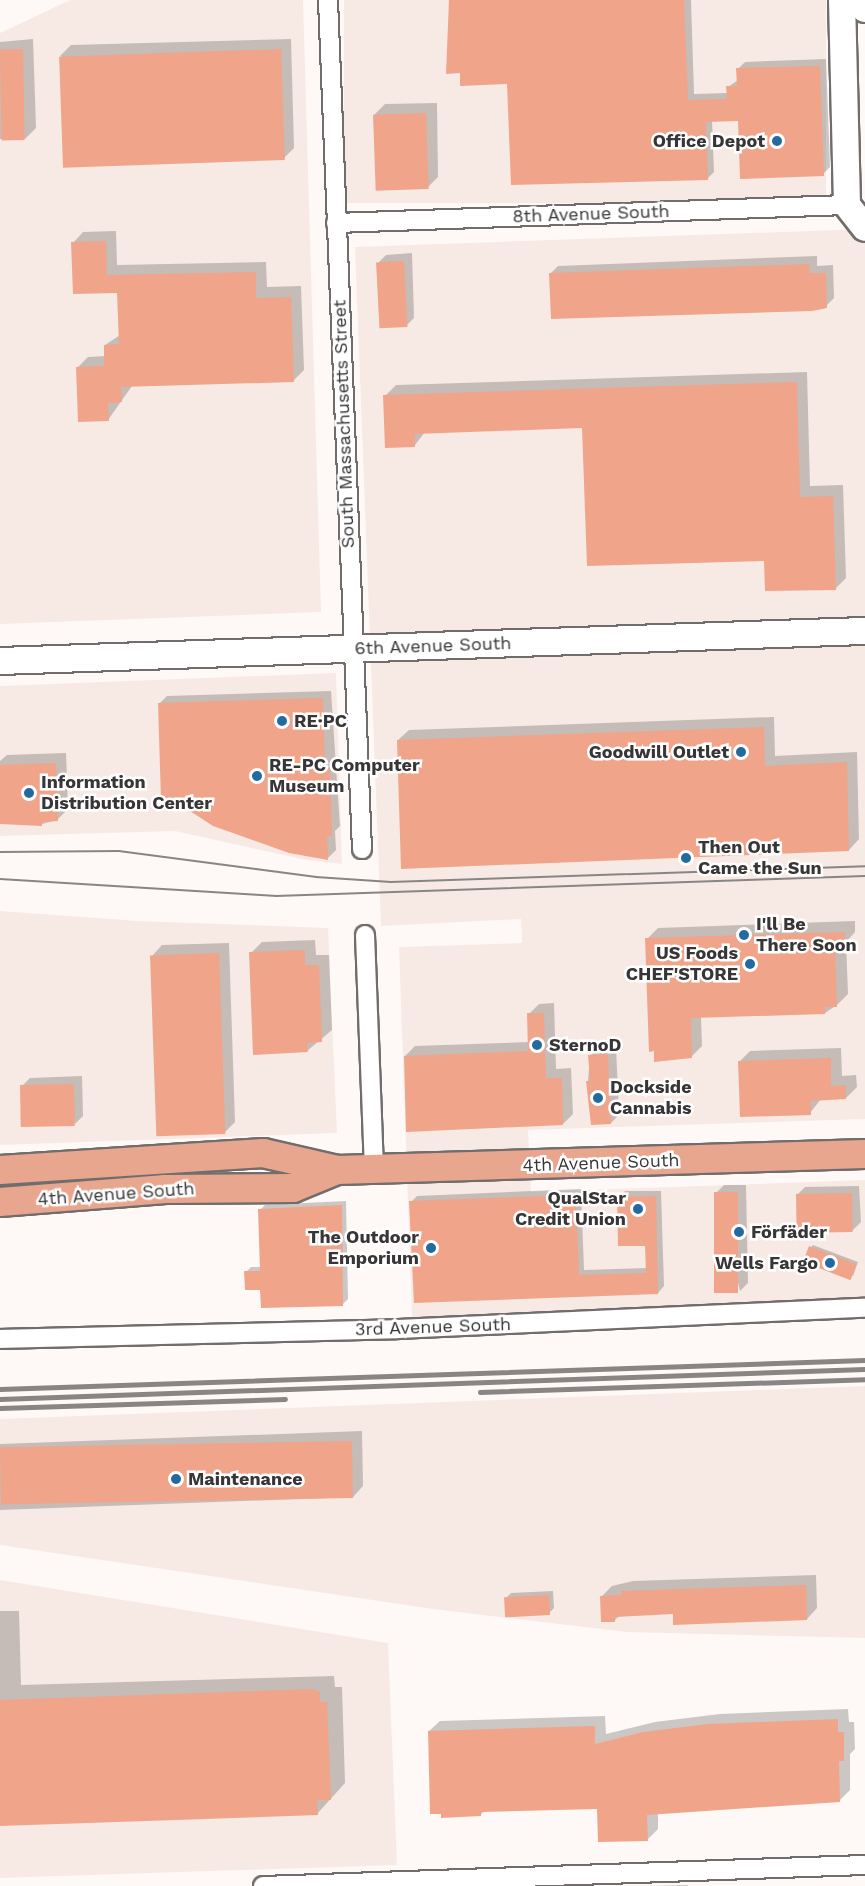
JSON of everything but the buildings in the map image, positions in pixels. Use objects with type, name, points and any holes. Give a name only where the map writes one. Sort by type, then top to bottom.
[{"type":"main road","name":"4th Avenue South","points":[[0,1170],[263,1153],[337,1170],[865,1154]]},
{"type":"main road","points":[[0,1187],[264,1168],[337,1170]]},
{"type":"main road","name":"4th Avenue South","points":[[0,1202],[211,1189],[293,1188],[337,1170]]},
{"type":"main road","points":[[0,1221],[167,1205],[211,1189]]},
{"type":"street","name":"South Massachusetts Street","points":[[328,0],[362,849]]},
{"type":"street","points":[[842,0],[847,205],[865,228]]},
{"type":"street","points":[[865,0],[865,9]]},
{"type":"street","name":"8th Avenue South","points":[[336,223],[847,205]]},
{"type":"street","name":"6th Avenue South","points":[[0,661],[865,631]]},
{"type":"street","points":[[365,935],[374,1169]]},
{"type":"street","name":"3rd Avenue South","points":[[0,1339],[396,1329],[865,1308]]},
{"type":"street","points":[[263,1886],[409,1883],[865,1865]]},
{"type":"shaded area","points":[[70,0],[303,0],[321,612],[0,624],[0,33]]},
{"type":"shaded area","points":[[344,0],[826,0],[826,203],[344,203]]},
{"type":"shaded area","points":[[865,229],[865,1119],[528,1130],[531,1192],[865,1180],[865,1299],[412,1318],[399,947],[522,943],[521,919],[381,926],[355,247]]},
{"type":"shaded area","points":[[336,673],[342,864],[306,860],[175,831],[0,836],[0,686]]},
{"type":"shaded area","points":[[0,911],[138,921],[328,928],[337,1133],[0,1145]]},
{"type":"shaded area","points":[[865,1386],[865,1638],[627,1632],[433,1609],[0,1545],[0,1419]]},
{"type":"shaded area","points":[[0,1580],[388,1643],[397,1865],[0,1878]]},
{"type":"tram line","points":[[0,852],[119,851],[316,877],[391,882],[865,866]]},
{"type":"tram line","points":[[0,879],[276,896],[865,876]]},
{"type":"railway","points":[[0,1389],[865,1360]]},
{"type":"railway","points":[[0,1399],[865,1369]]},
{"type":"railway","points":[[480,1392],[865,1379]]},
{"type":"railway","points":[[0,1408],[285,1399]]},
{"type":"place","name":"Office Depot","points":[[777,141]]},
{"type":"place","name":"RE∙PC","points":[[282,721]]},
{"type":"place","name":"Goodwill Outlet","points":[[741,752]]},
{"type":"place","name":"RE-PC Computer Museum","points":[[257,776]]},
{"type":"place","name":"Information Distribution Center","points":[[29,793]]},
{"type":"place","name":"Then Out Came the Sun","points":[[686,858]]},
{"type":"place","name":"I'll Be There Soon","points":[[744,935]]},
{"type":"place","name":"US Foods CHEF'STORE","points":[[750,964]]},
{"type":"place","name":"SternoD","points":[[537,1045]]},
{"type":"place","name":"Dockside Cannabis","points":[[598,1098]]},
{"type":"place","name":"QualStar Credit Union","points":[[638,1209]]},
{"type":"place","name":"Förfäder","points":[[739,1232]]},
{"type":"place","name":"The Outdoor Emporium","points":[[431,1248]]},
{"type":"place","name":"Wells Fargo","points":[[830,1263]]},
{"type":"place","name":"Maintenance","points":[[176,1479]]}]
